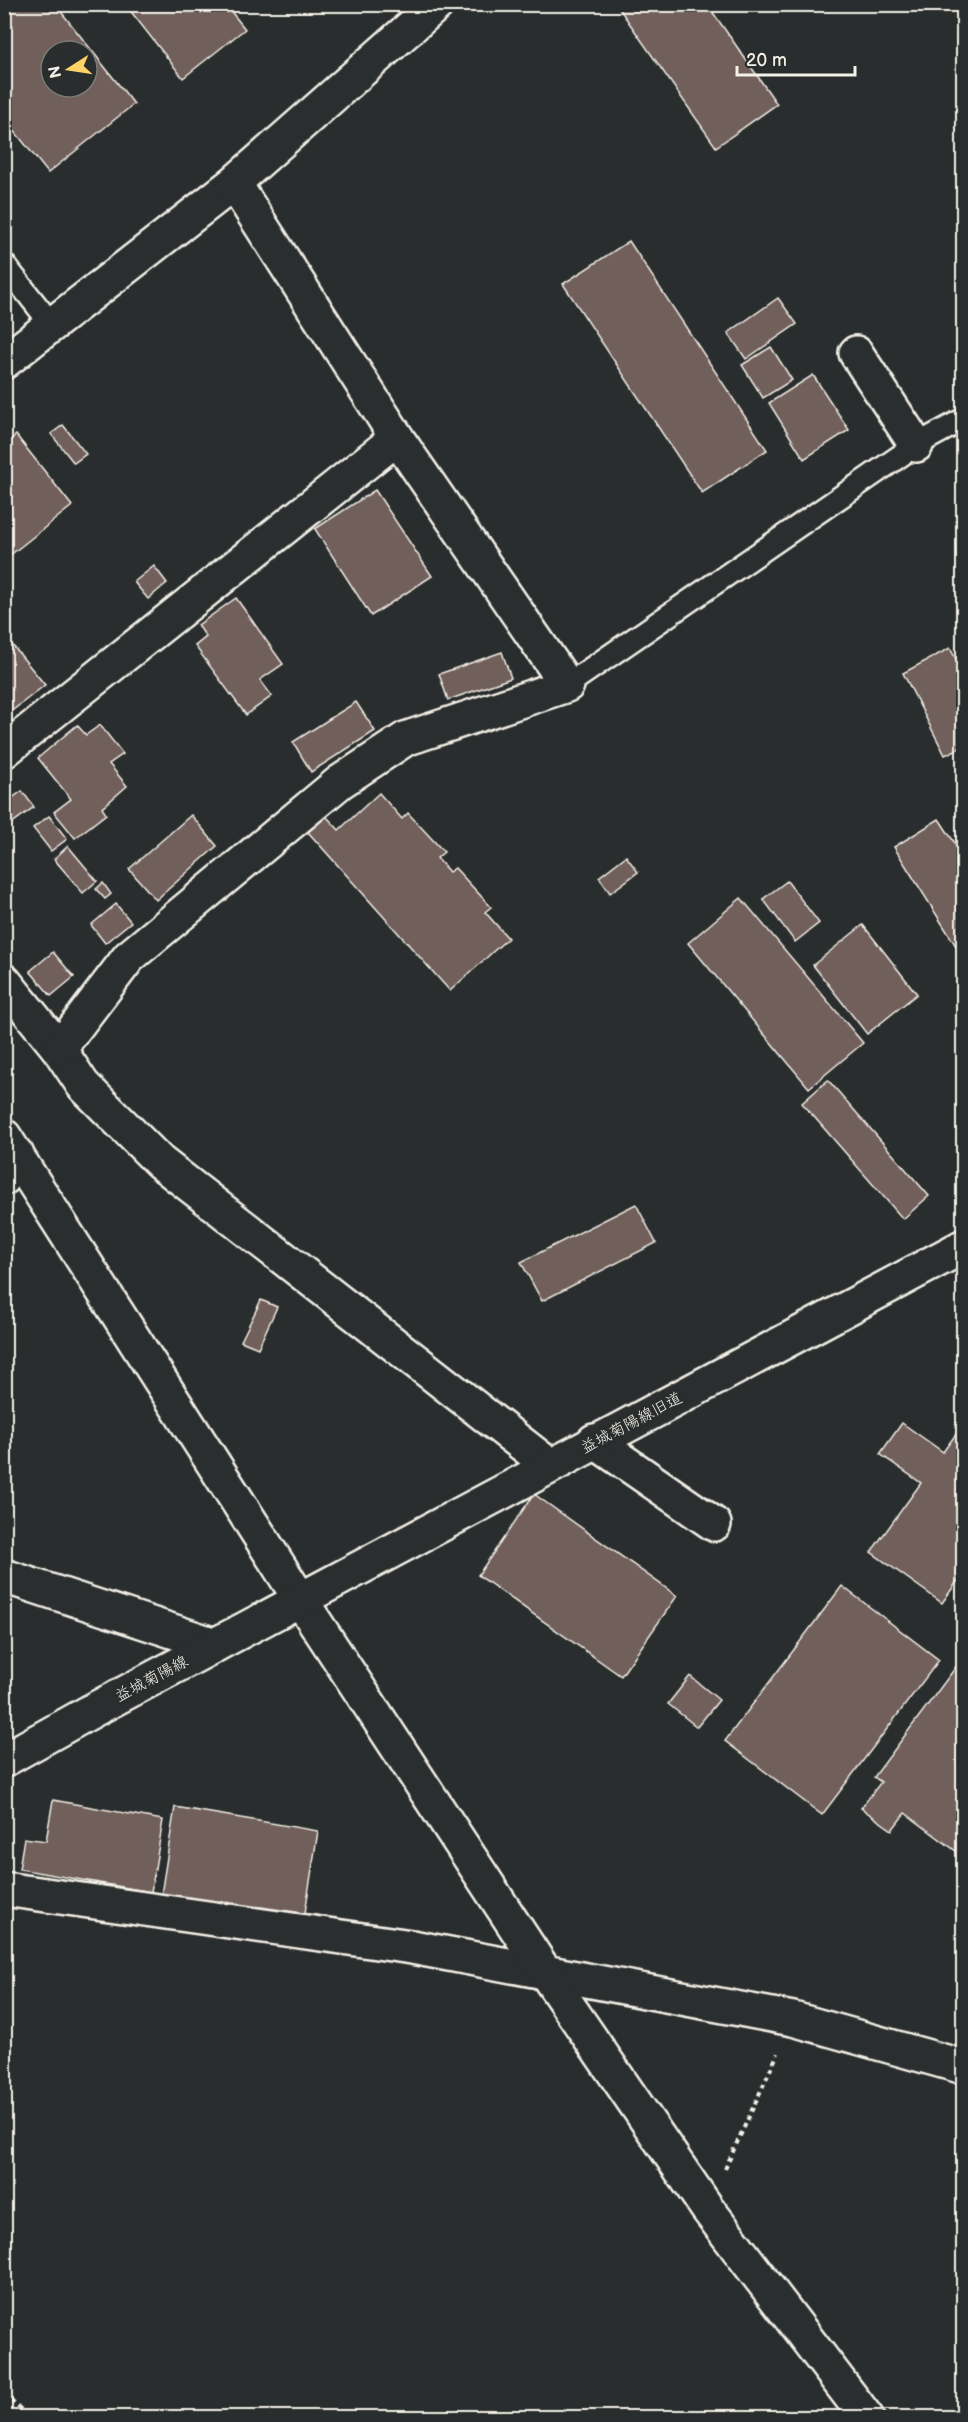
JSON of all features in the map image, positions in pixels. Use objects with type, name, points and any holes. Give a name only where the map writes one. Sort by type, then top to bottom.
[{"type":"street","points":[[4,362],[234,183],[437,4]]},
{"type":"street","points":[[59,1049],[129,957],[340,782],[405,739],[567,685],[397,438],[234,183]]},
{"type":"street","points":[[856,352],[916,445]]},
{"type":"street","points":[[4,751],[397,438]]},
{"type":"street","points":[[4,981],[59,1049],[84,1085],[160,1162],[549,1465]]},
{"type":"street","points":[[9,1156],[545,1972],[707,2208],[867,2418]]},
{"type":"street","name":"益城菊陽線旧道","points":[[300,1599],[963,1246]]},
{"type":"street","points":[[594,1442],[714,1524]]},
{"type":"street","points":[[4,1576],[214,1645]]},
{"type":"street","name":"益城菊陽線","points":[[4,1760],[300,1599]]},
{"type":"street","points":[[4,1889],[412,1947],[793,2019],[963,2067]]},
{"type":"lane","points":[[4,264],[52,325]]},
{"type":"lane","points":[[567,685],[916,445],[963,419]]},
{"type":"path","points":[[707,2208],[793,2019]]},
{"type":"path","points":[[4,2394],[32,2418]]},
{"type":"building","points":[[4,4],[55,4],[83,39],[39,39],[39,99],[99,99],[99,60],[134,104],[48,173],[4,118]]},
{"type":"building","points":[[125,4],[225,4],[245,29],[183,78]]},
{"type":"building","points":[[616,4],[707,4],[777,104],[716,147]]},
{"type":"building","points":[[629,241],[767,450],[702,493],[563,284]]},
{"type":"building","points":[[778,298],[797,324],[746,359],[728,333]]},
{"type":"building","points":[[771,347],[792,380],[763,398],[742,365]]},
{"type":"building","points":[[813,375],[849,430],[804,459],[769,403]]},
{"type":"building","points":[[63,425],[86,454],[74,463],[51,434]]},
{"type":"building","points":[[16,435],[72,506],[4,560],[4,444]]},
{"type":"building","points":[[375,490],[432,576],[371,616],[315,529]]},
{"type":"building","points":[[154,566],[167,583],[148,599],[134,582]]},
{"type":"building","points":[[236,598],[283,664],[260,680],[272,696],[246,715],[195,646],[206,637],[198,625]]},
{"type":"building","points":[[4,635],[45,685],[4,717]]},
{"type":"building","points":[[950,648],[964,674],[964,746],[945,755],[903,673]]},
{"type":"building","points":[[502,652],[511,678],[448,700],[439,674]]},
{"type":"building","points":[[356,702],[375,731],[311,772],[293,742]]},
{"type":"building","points":[[77,725],[86,735],[100,725],[123,754],[109,764],[127,786],[102,808],[106,814],[75,838],[54,812],[71,799],[38,758]]},
{"type":"building","points":[[22,791],[34,807],[4,829],[4,804]]},
{"type":"building","points":[[379,793],[402,819],[408,813],[444,852],[437,858],[449,872],[455,868],[491,907],[485,912],[508,938],[450,991],[308,832],[326,816],[339,830]]},
{"type":"building","points":[[191,815],[217,846],[156,900],[129,869]]},
{"type":"building","points":[[49,816],[67,839],[51,851],[33,828]]},
{"type":"building","points":[[939,819],[964,857],[964,941],[956,946],[894,847]]},
{"type":"building","points":[[68,846],[97,881],[83,893],[54,859]]},
{"type":"building","points":[[626,856],[638,872],[610,893],[599,877]]},
{"type":"building","points":[[787,881],[819,923],[795,942],[763,899]]},
{"type":"building","points":[[103,883],[111,894],[105,899],[96,889]]},
{"type":"building","points":[[741,898],[863,1043],[809,1088],[688,943]]},
{"type":"building","points":[[116,904],[131,922],[105,943],[91,925]]},
{"type":"building","points":[[863,925],[917,994],[867,1034],[813,965]]},
{"type":"building","points":[[53,952],[74,977],[51,996],[30,971]]},
{"type":"building","points":[[828,1080],[929,1196],[903,1219],[802,1103]]},
{"type":"building","points":[[636,1204],[656,1243],[542,1301],[521,1262]]},
{"type":"building","points":[[261,1300],[277,1307],[258,1348],[241,1341]]},
{"type":"building","points":[[902,1423],[943,1452],[964,1423],[964,1572],[942,1603],[871,1552],[921,1483],[880,1454]]},
{"type":"building","points":[[534,1494],[677,1596],[621,1676],[478,1575]]},
{"type":"building","points":[[842,1586],[939,1660],[822,1815],[725,1741]]},
{"type":"building","points":[[964,1656],[964,1857],[905,1813],[892,1830],[861,1808],[881,1782],[874,1777]]},
{"type":"building","points":[[690,1676],[719,1700],[697,1727],[668,1704]]},
{"type":"building","points":[[53,1800],[163,1820],[151,1892],[19,1869],[24,1838],[46,1841]]},
{"type":"building","points":[[175,1807],[318,1831],[304,1919],[161,1895]]}]
